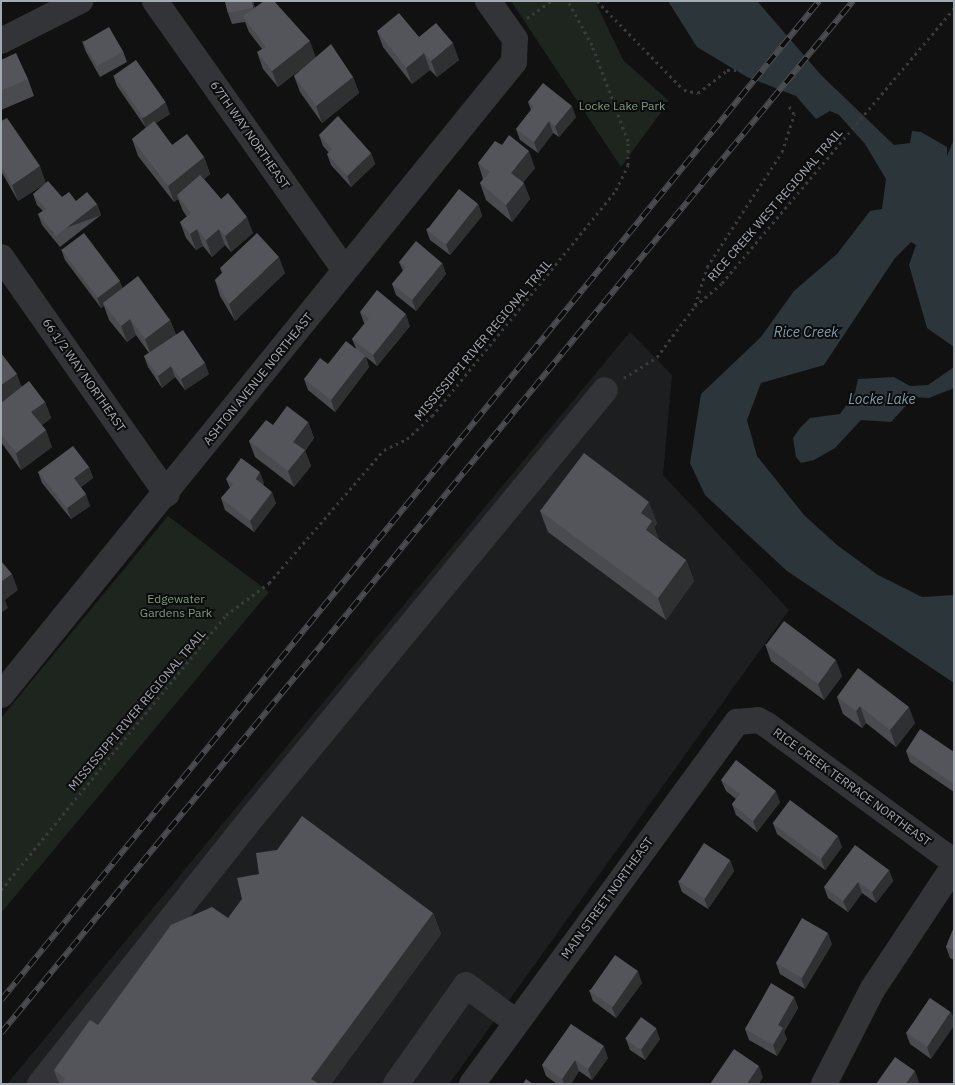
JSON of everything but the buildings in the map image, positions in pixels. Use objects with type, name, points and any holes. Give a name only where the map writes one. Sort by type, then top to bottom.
[{"type":"street","points":[[1,41],[80,1]]},
{"type":"street","name":"67TH WAY NORTHEAST","points":[[155,1],[345,270]]},
{"type":"street","points":[[488,1],[509,30]]},
{"type":"street","name":"ASHTON AVENUE NORTHEAST","points":[[1,695],[167,494],[345,270],[514,62],[517,48],[509,30]]},
{"type":"street","name":"66 1/2 WAY NORTHEAST","points":[[1,257],[167,494]]},
{"type":"street","points":[[40,1084],[259,808],[605,390]]},
{"type":"street","name":"RICE CREEK TERRACE NORTHEAST","points":[[747,719],[767,725],[954,862]]},
{"type":"street","name":"MAIN STREET NORTHEAST","points":[[472,1084],[729,730],[747,719]]},
{"type":"street","points":[[824,1084],[872,990],[954,866]]},
{"type":"street","points":[[396,1084],[466,985],[516,1022]]},
{"type":"path","points":[[509,30],[551,1]]},
{"type":"path","name":"MISSISSIPPI RIVER REGIONAL TRAIL","points":[[1,890],[226,615],[269,583],[384,450],[407,438],[432,416],[616,190],[628,165],[628,141],[592,45],[568,1]]},
{"type":"path","points":[[597,1],[684,90],[698,93],[727,70],[742,70]]},
{"type":"path","name":"RICE CREEK WEST REGIONAL TRAIL","points":[[695,306],[722,283],[954,8]]},
{"type":"path","name":"RICE CREEK WEST REGIONAL TRAIL","points":[[695,306],[707,267],[782,152],[794,114],[789,106]]},
{"type":"path","points":[[605,390],[657,357],[695,306]]},
{"type":"shaded area","points":[[630,332],[672,375],[663,475],[789,610],[449,1084],[7,1084]]},
{"type":"green space","name":"Locke Lake Park","points":[[511,1],[595,1],[623,60],[669,101],[621,167]]},
{"type":"green space","name":"Edgewater Gardens Park","points":[[168,516],[269,592],[1,913],[1,718]]},
{"type":"water","name":"Rice Creek","points":[[668,1],[757,1],[821,75],[894,145],[910,143],[912,131],[921,132],[947,147],[947,156],[954,139],[954,347],[927,328],[909,265],[916,245],[911,242],[895,258],[824,365],[761,383],[747,420],[757,456],[804,515],[837,545],[878,575],[922,597],[954,595],[954,683],[787,571],[705,495],[690,463],[701,394],[761,337],[794,291],[837,254],[870,211],[882,209],[886,179],[865,144],[839,115],[830,111],[816,119],[796,96],[747,77],[697,47]]},
{"type":"water","name":"Locke Lake","points":[[954,367],[954,388],[929,398],[914,397],[891,422],[861,420],[835,448],[814,460],[801,463],[796,457],[793,438],[800,428],[810,418],[840,414],[855,393],[858,379],[894,377],[910,386],[928,385]]},
{"type":"railway","points":[[1,1000],[819,1]]},
{"type":"railway","points":[[1,1033],[853,1]]}]
